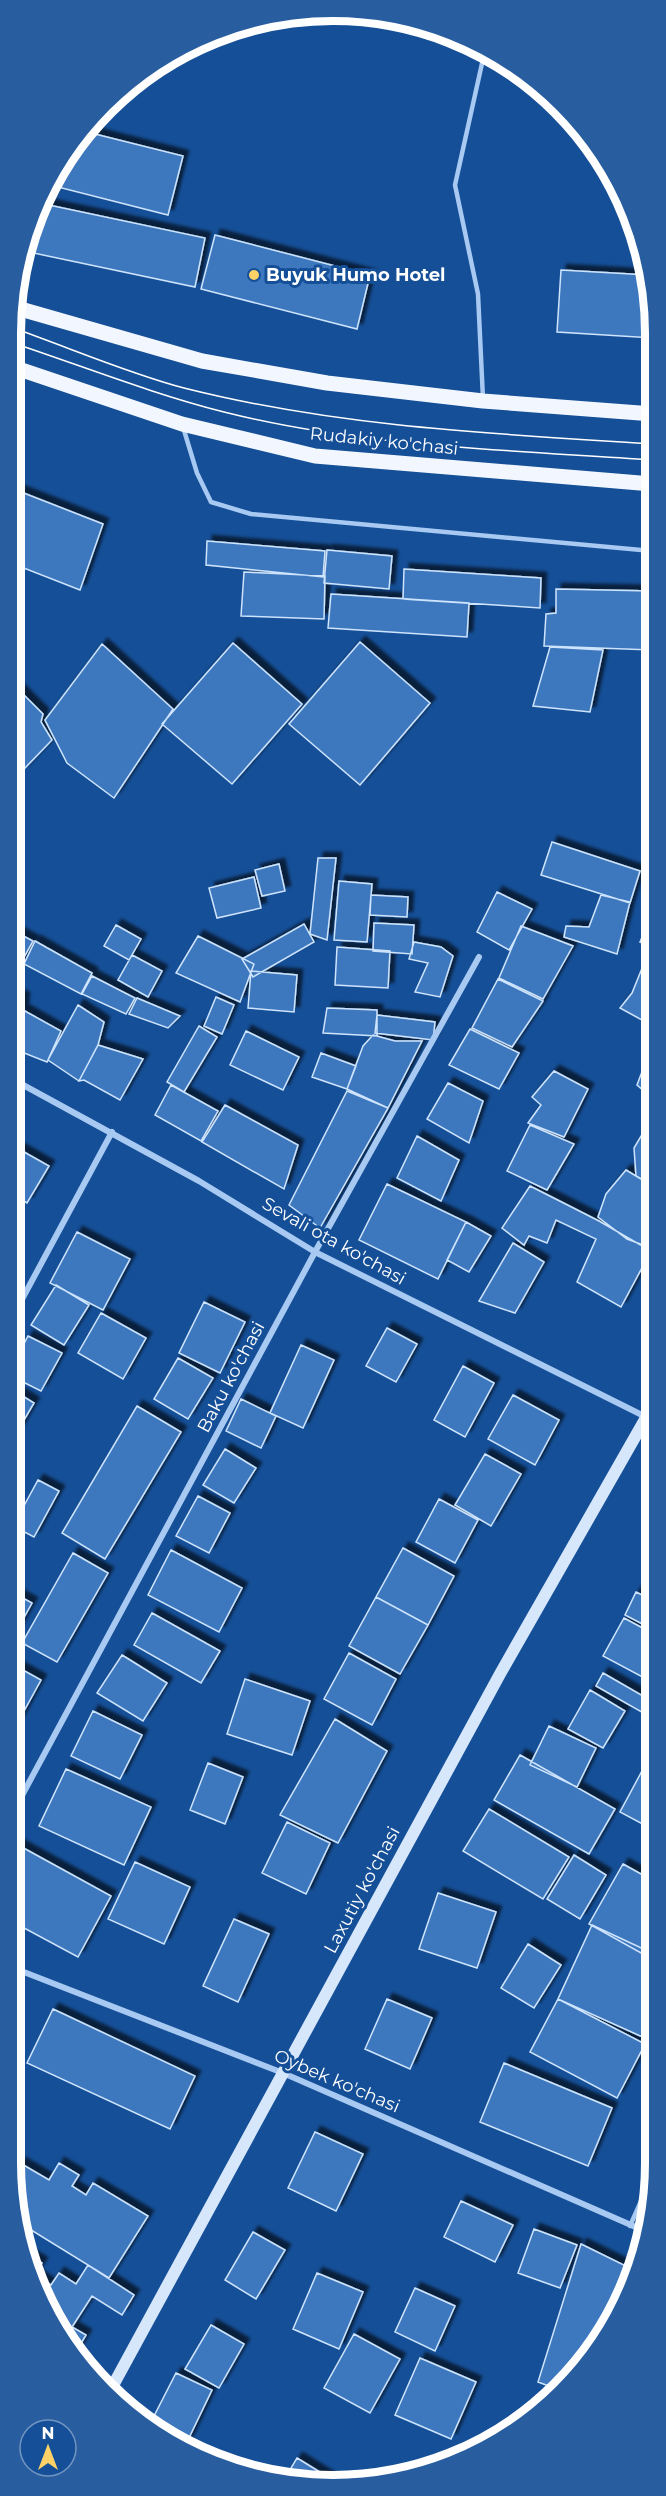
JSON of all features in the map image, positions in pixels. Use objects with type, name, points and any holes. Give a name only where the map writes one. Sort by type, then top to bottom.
[{"type":"main road","points":[[22,310],[202,361],[327,383],[483,401],[645,413]]},
{"type":"main road","name":"Rudakiy ko'chasi","points":[[21,370],[183,424],[315,456],[645,483]]},
{"type":"street","name":"Baku ko'chasi","points":[[21,1797],[315,1252],[479,957]]},
{"type":"street","name":"Sevali ota ko'chasi","points":[[21,1084],[112,1132],[315,1252],[645,1411]]},
{"type":"street","points":[[21,1301],[112,1132]]},
{"type":"street","name":"Laxutiy ko'chasi","points":[[113,2385],[500,1674],[645,1420]]},
{"type":"street","name":"Oybek ko'chasi","points":[[21,1971],[283,2073],[638,2229]]},
{"type":"lane","points":[[483,60],[455,185],[478,294],[483,401]]},
{"type":"lane","points":[[183,424],[197,473],[211,502],[251,514],[645,550]]},
{"type":"lane","points":[[630,2226],[642,2199]]},
{"type":"building","points":[[93,133],[183,156],[168,215],[58,187]]},
{"type":"building","points":[[49,205],[205,238],[195,287],[32,253]]},
{"type":"building","points":[[215,235],[370,275],[357,329],[201,289]]},
{"type":"building","points":[[561,270],[639,275],[645,338],[557,332]]},
{"type":"building","points":[[21,492],[103,524],[80,590],[21,567]]},
{"type":"building","points":[[207,541],[325,551],[323,577],[206,565]]},
{"type":"building","points":[[327,550],[392,556],[389,589],[324,583]]},
{"type":"building","points":[[404,569],[541,578],[540,608],[403,599]]},
{"type":"building","points":[[244,572],[325,576],[324,619],[241,616]]},
{"type":"building","points":[[556,589],[645,591],[645,650],[544,646],[546,614],[556,613]]},
{"type":"building","points":[[331,594],[469,603],[467,637],[328,628]]},
{"type":"building","points":[[360,642],[430,703],[360,785],[289,724]]},
{"type":"building","points":[[233,643],[302,704],[232,784],[162,724]]},
{"type":"building","points":[[102,644],[173,709],[114,798],[67,763],[45,720]]},
{"type":"building","points":[[550,647],[603,650],[590,712],[533,706]]},
{"type":"building","points":[[21,692],[43,714],[41,722],[52,740],[23,770],[21,769]]},
{"type":"building","points":[[552,842],[640,871],[630,903],[541,875]]},
{"type":"building","points":[[318,858],[336,858],[327,940],[310,934]]},
{"type":"building","points":[[279,864],[285,891],[262,896],[255,870]]},
{"type":"building","points":[[254,877],[261,908],[217,918],[209,888]]},
{"type":"building","points":[[339,881],[372,884],[367,942],[334,940]]},
{"type":"building","points":[[497,892],[532,909],[509,950],[477,932]]},
{"type":"building","points":[[371,895],[408,897],[407,917],[370,915]]},
{"type":"building","points":[[601,895],[630,902],[617,954],[564,937],[566,926],[589,927]]},
{"type":"building","points":[[374,923],[414,925],[412,954],[373,951]]},
{"type":"building","points":[[304,924],[314,942],[253,977],[242,959]]},
{"type":"building","points":[[116,925],[141,939],[129,960],[104,946]]},
{"type":"building","points":[[521,926],[573,946],[543,999],[499,978]]},
{"type":"building","points":[[645,930],[645,944],[640,942]]},
{"type":"building","points":[[21,935],[33,941],[21,962]]},
{"type":"building","points":[[198,936],[254,964],[240,1002],[176,973]]},
{"type":"building","points":[[35,941],[92,973],[81,994],[24,964]]},
{"type":"building","points":[[414,942],[441,947],[453,956],[440,997],[415,992],[428,963],[409,959]]},
{"type":"building","points":[[337,947],[390,951],[388,988],[335,985]]},
{"type":"building","points":[[132,955],[162,971],[148,997],[118,980]]},
{"type":"building","points":[[645,961],[645,1022],[620,1008],[632,993]]},
{"type":"building","points":[[251,971],[297,975],[294,1012],[248,1008]]},
{"type":"building","points":[[92,976],[135,998],[126,1014],[82,994]]},
{"type":"building","points":[[498,979],[543,1001],[512,1047],[472,1028]]},
{"type":"building","points":[[21,996],[24,998],[23,1010],[61,1031],[47,1062],[21,1052]]},
{"type":"building","points":[[216,997],[234,1005],[222,1034],[204,1026]]},
{"type":"building","points":[[137,998],[180,1016],[168,1028],[129,1014]]},
{"type":"building","points":[[78,1005],[104,1022],[98,1045],[79,1081],[48,1060]]},
{"type":"building","points":[[327,1008],[377,1010],[377,1036],[323,1033]]},
{"type":"building","points":[[377,1015],[435,1022],[433,1040],[375,1033]]},
{"type":"building","points":[[199,1026],[217,1037],[184,1092],[167,1082]]},
{"type":"building","points":[[470,1029],[519,1053],[499,1089],[449,1065]]},
{"type":"building","points":[[246,1031],[299,1057],[283,1090],[230,1065]]},
{"type":"building","points":[[373,1035],[395,1041],[422,1041],[388,1108],[347,1089],[363,1046]]},
{"type":"building","points":[[98,1045],[143,1059],[120,1100],[84,1080],[79,1081]]},
{"type":"building","points":[[321,1053],[356,1066],[347,1089],[312,1077]]},
{"type":"building","points":[[645,1064],[645,1092],[637,1085]]},
{"type":"building","points":[[554,1071],[588,1089],[564,1137],[528,1123],[541,1105],[532,1097]]},
{"type":"building","points":[[448,1083],[483,1101],[469,1143],[427,1119]]},
{"type":"building","points":[[171,1085],[218,1111],[201,1141],[155,1115]]},
{"type":"building","points":[[347,1091],[388,1108],[320,1228],[289,1205]]},
{"type":"building","points":[[225,1105],[298,1145],[284,1189],[202,1142]]},
{"type":"building","points":[[530,1125],[574,1144],[547,1190],[507,1171]]},
{"type":"building","points":[[645,1129],[645,1181],[636,1176],[634,1148]]},
{"type":"building","points":[[417,1136],[459,1160],[441,1201],[397,1178]]},
{"type":"building","points":[[21,1150],[49,1166],[27,1203],[21,1199]]},
{"type":"building","points":[[626,1170],[645,1181],[645,1246],[627,1239],[598,1217],[606,1194]]},
{"type":"building","points":[[387,1184],[466,1222],[438,1279],[359,1240]]},
{"type":"building","points":[[530,1186],[645,1248],[645,1262],[621,1307],[577,1282],[596,1239],[556,1220],[547,1243],[529,1236],[524,1245],[502,1228]]},
{"type":"building","points":[[466,1222],[491,1236],[469,1272],[447,1260]]},
{"type":"building","points":[[77,1232],[130,1259],[103,1310],[50,1283]]},
{"type":"building","points":[[513,1243],[544,1262],[515,1313],[479,1301]]},
{"type":"building","points":[[56,1285],[89,1305],[64,1345],[31,1325]]},
{"type":"building","points":[[204,1302],[245,1322],[220,1373],[179,1353]]},
{"type":"building","points":[[101,1313],[146,1338],[123,1379],[78,1353]]},
{"type":"building","points":[[387,1328],[417,1344],[396,1382],[366,1366]]},
{"type":"building","points":[[28,1336],[62,1353],[41,1391],[21,1381],[21,1350]]},
{"type":"building","points":[[301,1345],[334,1360],[303,1428],[270,1413]]},
{"type":"building","points":[[178,1358],[213,1378],[188,1419],[154,1399]]},
{"type":"building","points":[[463,1366],[494,1383],[465,1437],[434,1420]]},
{"type":"building","points":[[21,1395],[34,1403],[21,1425]]},
{"type":"building","points":[[513,1395],[559,1420],[535,1465],[488,1439]]},
{"type":"building","points":[[241,1399],[276,1416],[261,1448],[226,1431]]},
{"type":"building","points":[[137,1406],[181,1432],[105,1559],[62,1533]]},
{"type":"building","points":[[225,1449],[256,1468],[234,1503],[203,1485]]},
{"type":"building","points":[[485,1454],[521,1474],[491,1526],[455,1505]]},
{"type":"building","points":[[38,1480],[59,1491],[34,1537],[21,1530],[21,1511]]},
{"type":"building","points":[[198,1496],[230,1513],[209,1553],[176,1536]]},
{"type":"building","points":[[439,1499],[478,1520],[455,1563],[416,1542]]},
{"type":"building","points":[[403,1548],[454,1576],[428,1625],[376,1597]]},
{"type":"building","points":[[171,1550],[242,1588],[219,1632],[148,1595]]},
{"type":"building","points":[[73,1553],[108,1573],[57,1662],[22,1643]]},
{"type":"building","points":[[636,1592],[645,1596],[645,1625],[625,1615]]},
{"type":"building","points":[[21,1597],[32,1603],[21,1623]]},
{"type":"building","points":[[376,1597],[428,1625],[400,1674],[349,1646]]},
{"type":"building","points":[[152,1613],[220,1651],[201,1683],[134,1645]]},
{"type":"building","points":[[624,1618],[645,1629],[645,1678],[603,1656]]},
{"type":"building","points":[[349,1653],[396,1679],[372,1725],[324,1699]]},
{"type":"building","points":[[122,1655],[167,1683],[143,1721],[97,1693]]},
{"type":"building","points":[[21,1669],[41,1680],[21,1717]]},
{"type":"building","points":[[603,1673],[645,1697],[645,1714],[596,1686]]},
{"type":"building","points":[[245,1679],[310,1701],[292,1755],[227,1734]]},
{"type":"building","points":[[590,1690],[625,1711],[603,1748],[568,1729]]},
{"type":"building","points":[[93,1711],[142,1735],[120,1779],[71,1756]]},
{"type":"building","points":[[335,1719],[387,1751],[338,1843],[280,1815]]},
{"type":"building","points":[[549,1726],[596,1748],[577,1787],[530,1765]]},
{"type":"building","points":[[520,1755],[615,1809],[589,1854],[494,1800]]},
{"type":"building","points":[[208,1763],[243,1777],[225,1824],[190,1810]]},
{"type":"building","points":[[66,1769],[151,1807],[124,1865],[39,1826]]},
{"type":"building","points":[[643,1769],[645,1770],[645,1825],[620,1812]]},
{"type":"building","points":[[489,1809],[569,1857],[543,1899],[463,1851]]},
{"type":"building","points":[[287,1822],[330,1843],[306,1894],[262,1873]]},
{"type":"building","points":[[21,1847],[111,1896],[78,1957],[21,1926]]},
{"type":"building","points":[[574,1855],[606,1875],[580,1919],[547,1899]]},
{"type":"building","points":[[135,1862],[190,1887],[164,1944],[108,1919]]},
{"type":"building","points":[[623,1864],[645,1876],[645,1955],[589,1924]]},
{"type":"building","points":[[438,1893],[496,1912],[477,1968],[419,1949]]},
{"type":"building","points":[[234,1919],[269,1934],[238,2002],[203,1986]]},
{"type":"building","points":[[592,1925],[645,1950],[645,2038],[558,1999]]},
{"type":"building","points":[[528,1944],[561,1965],[534,2008],[501,1988]]},
{"type":"building","points":[[387,1999],[432,2018],[410,2069],[365,2049]]},
{"type":"building","points":[[558,1999],[645,2044],[617,2098],[530,2052]]},
{"type":"building","points":[[53,2009],[195,2076],[170,2129],[27,2063]]},
{"type":"building","points":[[504,2063],[612,2108],[588,2166],[480,2122]]},
{"type":"building","points":[[315,2132],[363,2154],[336,2211],[288,2188]]},
{"type":"building","points":[[59,2163],[79,2175],[72,2186],[86,2195],[93,2183],[148,2216],[109,2278],[28,2228],[21,2164],[49,2180]]},
{"type":"building","points":[[461,2201],[513,2225],[495,2262],[444,2237]]},
{"type":"building","points":[[534,2229],[577,2245],[560,2288],[518,2273]]},
{"type":"building","points":[[253,2232],[285,2250],[256,2299],[225,2280]]},
{"type":"building","points":[[581,2244],[627,2266],[613,2301],[581,2353],[551,2387],[538,2382]]},
{"type":"building","points":[[88,2265],[134,2295],[122,2315],[92,2296],[72,2327],[86,2335],[80,2345],[53,2301],[44,2280],[51,2285],[59,2273],[76,2284]]},
{"type":"building","points":[[317,2273],[363,2292],[339,2349],[293,2329]]},
{"type":"building","points":[[415,2288],[455,2306],[435,2351],[395,2332]]},
{"type":"building","points":[[211,2325],[244,2344],[219,2388],[185,2369]]},
{"type":"building","points":[[354,2334],[400,2359],[370,2413],[324,2388]]},
{"type":"building","points":[[420,2358],[476,2382],[451,2439],[395,2415]]},
{"type":"building","points":[[176,2373],[212,2390],[188,2439],[153,2418]]},
{"type":"building","points":[[297,2458],[324,2475],[313,2474],[289,2472]]},
{"type":"tram line","points":[[21,331],[163,382],[300,412],[417,427],[645,444]]},
{"type":"tram line","points":[[21,346],[171,397],[276,424],[383,440],[491,450],[645,460]]},
{"type":"place","name":"Buyuk Humo Hotel","points":[[254,275]]}]
